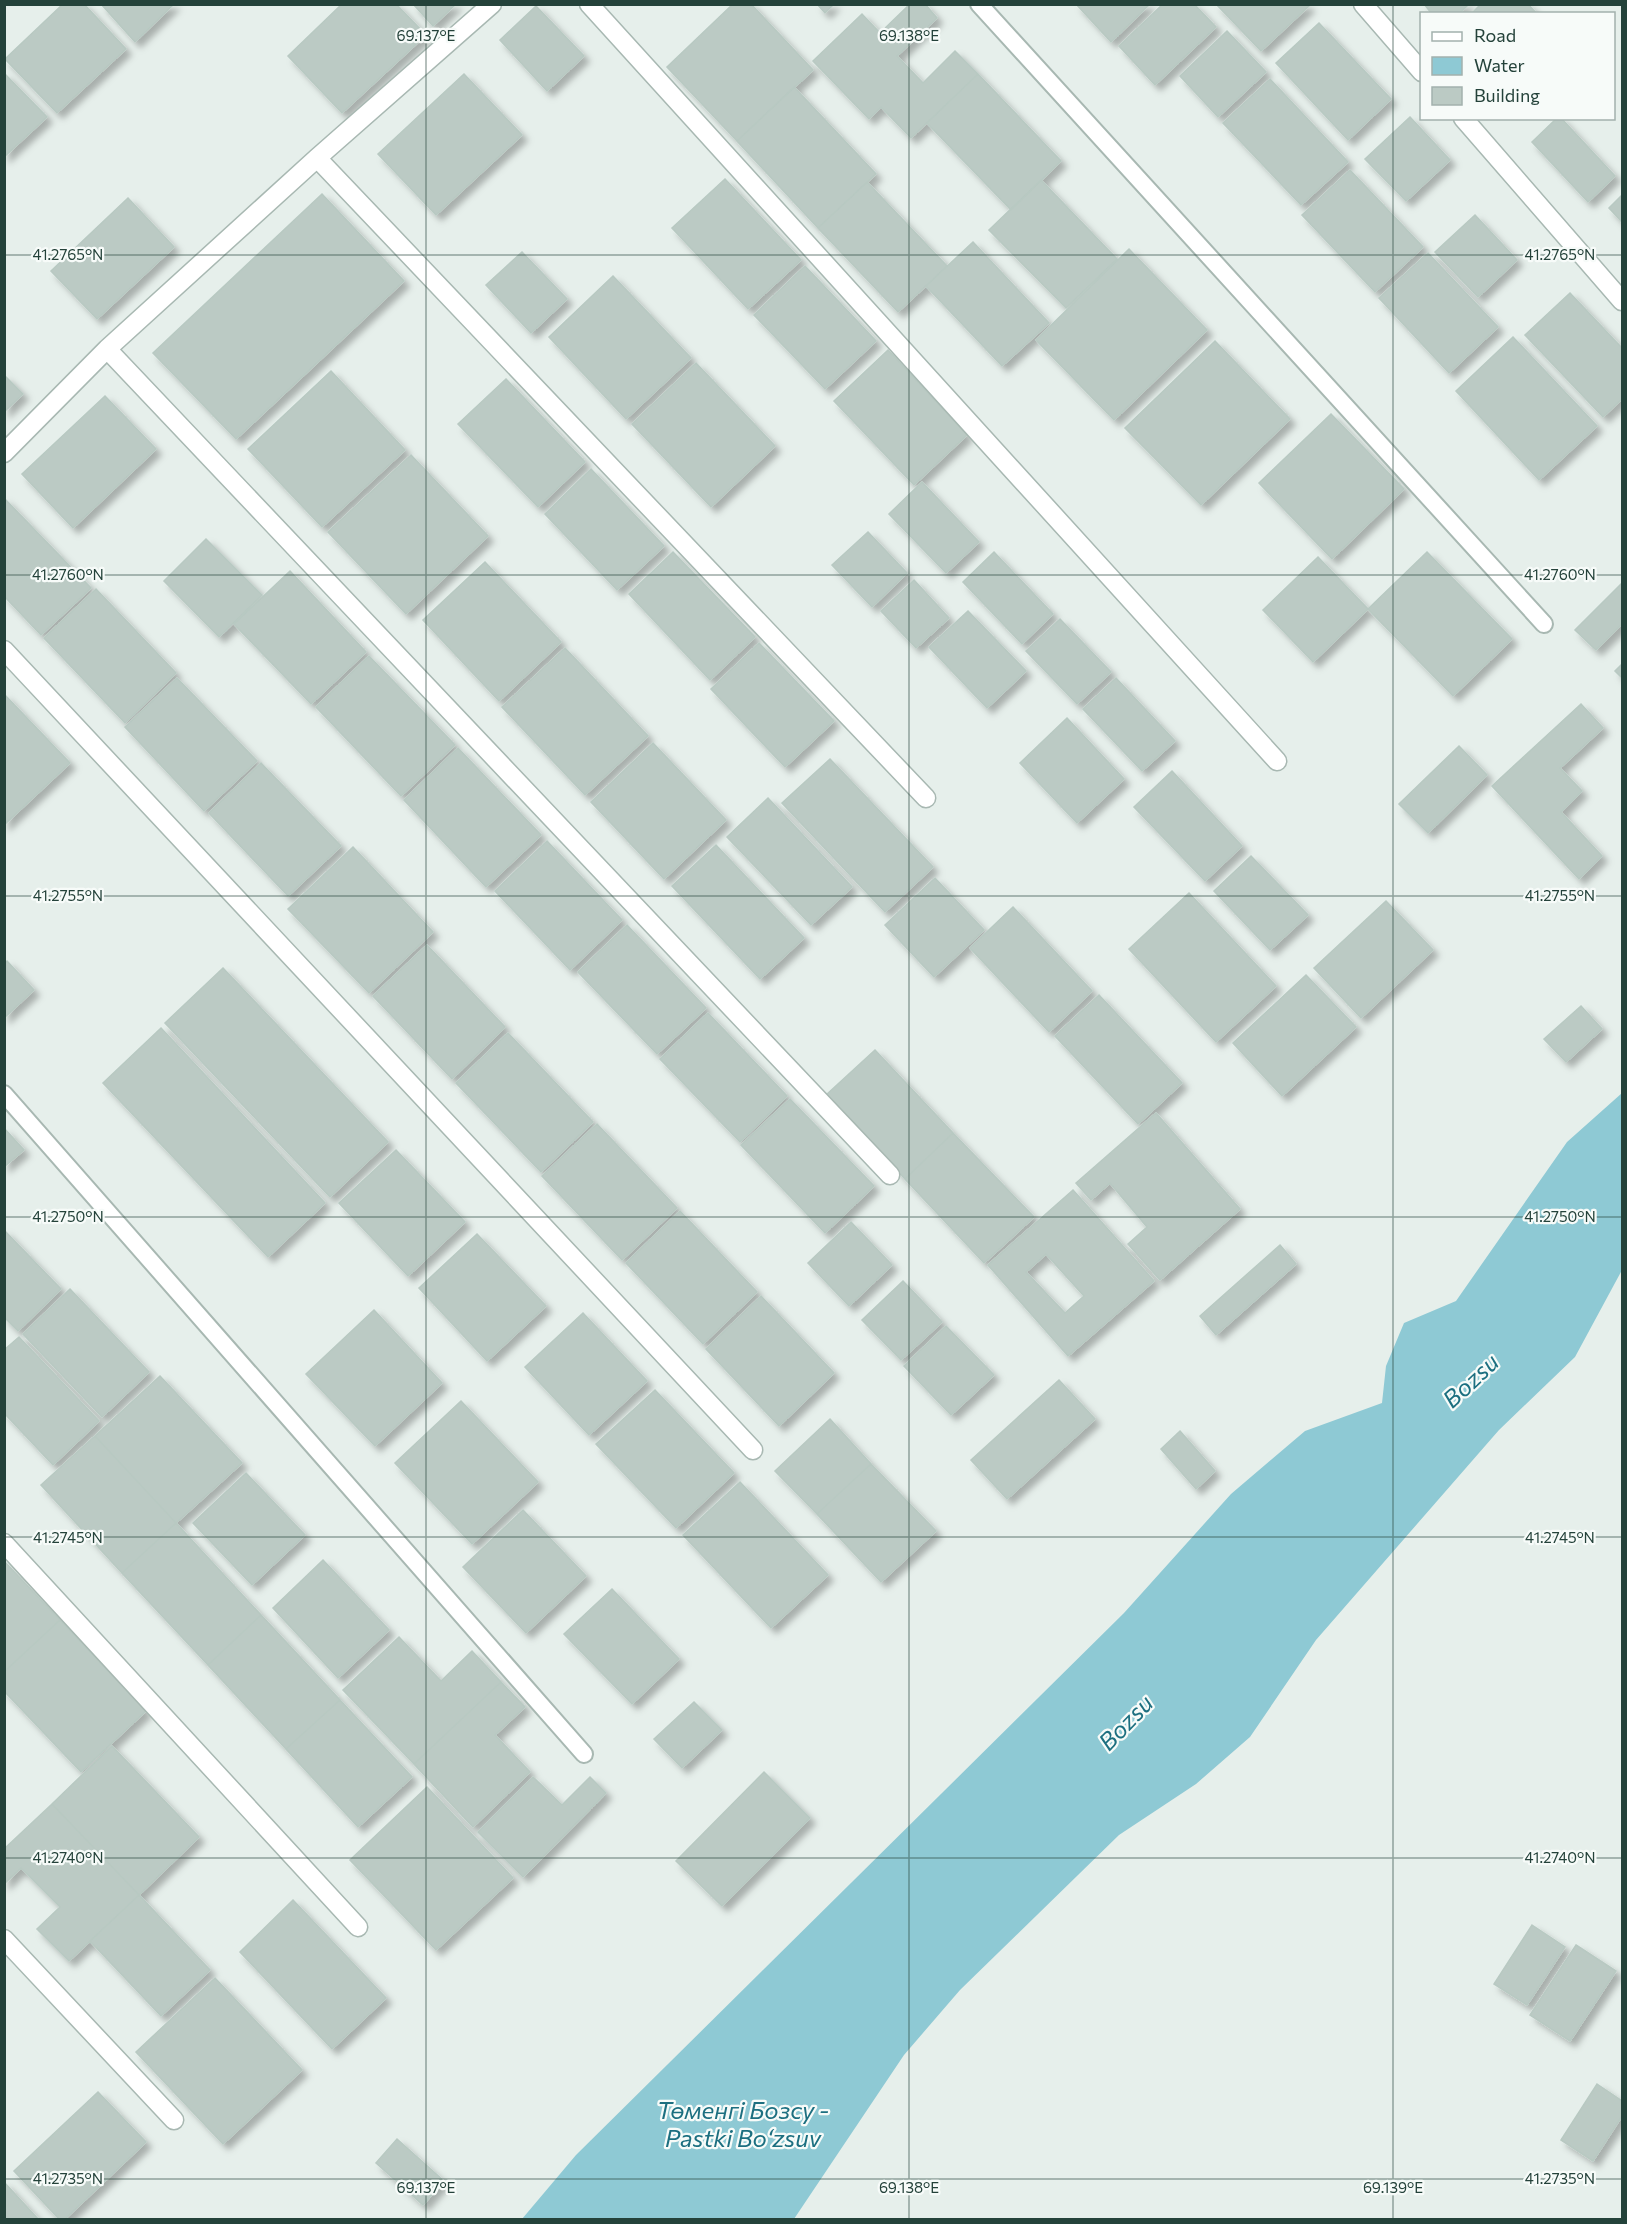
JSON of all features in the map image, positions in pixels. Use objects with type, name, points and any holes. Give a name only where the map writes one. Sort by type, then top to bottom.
[{"type":"street","points":[[4,453],[107,350],[317,158],[492,4]]},
{"type":"street","points":[[589,4],[1277,761]]},
{"type":"street","points":[[1363,4],[1420,70]]},
{"type":"street","points":[[1464,120],[1623,302]]},
{"type":"street","points":[[317,158],[926,798]]},
{"type":"street","points":[[107,350],[890,1175]]},
{"type":"street","points":[[4,650],[753,1450]]},
{"type":"street","points":[[4,1543],[358,1927]]},
{"type":"street","points":[[4,1939],[174,2120]]},
{"type":"lane","points":[[979,4],[1544,624]]},
{"type":"lane","points":[[4,1094],[584,1754]]},
{"type":"water","name":"Төменгі Бозсу - Pastki Boʻzsuv","points":[[1622,1093],[1622,1270],[1575,1357],[1499,1430],[1316,1640],[1250,1737],[1196,1784],[1119,1835],[960,1990],[904,2055],[794,2219],[522,2219],[576,2155],[1124,1613],[1231,1494],[1305,1431],[1382,1403],[1386,1366],[1404,1323],[1456,1301],[1567,1142]]},
{"type":"building","points":[[63,4],[84,4],[126,49],[57,113],[5,59]]},
{"type":"building","points":[[101,4],[174,4],[135,42]]},
{"type":"building","points":[[342,4],[396,4],[426,35],[342,113],[288,56]]},
{"type":"building","points":[[413,4],[456,4],[433,26]]},
{"type":"building","points":[[733,4],[751,4],[813,70],[737,141],[667,67]]},
{"type":"building","points":[[817,4],[834,4],[825,13]]},
{"type":"building","points":[[910,4],[925,4],[937,18],[897,56],[923,83],[955,51],[978,74],[911,138],[881,107],[869,119],[813,61],[862,14],[880,33]]},
{"type":"building","points":[[1076,4],[1150,4],[1111,42]]},
{"type":"building","points":[[1163,4],[1194,4],[1216,27],[1155,85],[1119,46]]},
{"type":"building","points":[[1216,4],[1307,4],[1309,6],[1261,51]]},
{"type":"building","points":[[1424,4],[1469,4],[1461,12],[1430,12]]},
{"type":"building","points":[[1481,4],[1528,4],[1535,12],[1473,12]]},
{"type":"building","points":[[536,6],[584,56],[547,91],[500,40]]},
{"type":"building","points":[[1319,23],[1391,99],[1348,140],[1276,63]]},
{"type":"building","points":[[1227,31],[1266,72],[1218,117],[1180,76]]},
{"type":"building","points":[[4,73],[47,117],[4,157]]},
{"type":"building","points":[[464,74],[522,135],[436,215],[378,154]]},
{"type":"building","points":[[978,74],[1061,161],[1011,210],[927,123]]},
{"type":"building","points":[[1270,79],[1348,162],[1301,205],[1223,123]]},
{"type":"building","points":[[794,87],[876,174],[818,228],[737,141]]},
{"type":"building","points":[[1410,117],[1450,160],[1406,201],[1365,159]]},
{"type":"building","points":[[1555,120],[1563,120],[1615,176],[1588,202],[1532,142]]},
{"type":"building","points":[[1350,170],[1423,247],[1375,292],[1302,215]]},
{"type":"building","points":[[725,179],[801,260],[748,309],[672,228]]},
{"type":"building","points":[[1041,180],[1117,259],[1066,308],[989,230]]},
{"type":"building","points":[[867,182],[947,266],[898,312],[818,228]]},
{"type":"building","points":[[322,194],[404,281],[236,439],[153,353]]},
{"type":"building","points":[[1622,195],[1622,222],[1609,208]]},
{"type":"building","points":[[128,198],[174,247],[97,319],[51,271]]},
{"type":"building","points":[[1475,215],[1517,260],[1478,297],[1435,252]]},
{"type":"building","points":[[973,242],[1049,323],[1002,366],[926,286]]},
{"type":"building","points":[[1129,249],[1207,330],[1114,420],[1036,340]]},
{"type":"building","points":[[522,252],[567,299],[531,333],[486,285]]},
{"type":"building","points":[[1428,253],[1498,327],[1449,373],[1379,298]]},
{"type":"building","points":[[805,266],[876,341],[825,389],[754,315]]},
{"type":"building","points":[[613,276],[691,358],[626,419],[549,337]]},
{"type":"building","points":[[1570,293],[1622,348],[1622,399],[1603,417],[1525,335]]},
{"type":"building","points":[[1513,337],[1597,426],[1539,480],[1456,391]]},
{"type":"building","points":[[1215,341],[1290,419],[1201,505],[1125,428]]},
{"type":"building","points":[[888,350],[967,435],[914,485],[834,401]]},
{"type":"building","points":[[696,363],[775,446],[711,507],[632,424]]},
{"type":"building","points":[[331,371],[405,450],[322,527],[248,449]]},
{"type":"building","points":[[4,375],[23,394],[4,412]]},
{"type":"building","points":[[506,379],[585,462],[538,507],[458,424]]},
{"type":"building","points":[[105,396],[156,449],[73,528],[22,474]]},
{"type":"building","points":[[1331,414],[1404,489],[1332,559],[1259,483]]},
{"type":"building","points":[[411,455],[488,536],[406,614],[328,532]]},
{"type":"building","points":[[591,469],[664,546],[617,590],[545,514]]},
{"type":"building","points":[[922,482],[979,542],[946,573],[889,514]]},
{"type":"building","points":[[4,498],[91,588],[41,635],[4,596]]},
{"type":"building","points":[[868,532],[907,573],[872,607],[832,565]]},
{"type":"building","points":[[206,539],[262,595],[219,637],[164,581]]},
{"type":"building","points":[[673,552],[755,637],[710,680],[629,594]]},
{"type":"building","points":[[994,552],[1053,614],[1022,644],[963,582]]},
{"type":"building","points":[[1427,552],[1512,639],[1453,696],[1368,609]]},
{"type":"building","points":[[1318,557],[1368,609],[1313,662],[1263,610]]},
{"type":"building","points":[[485,562],[561,642],[499,701],[423,620]]},
{"type":"building","points":[[290,571],[366,652],[311,704],[234,624]]},
{"type":"building","points":[[914,580],[949,618],[916,648],[881,611]]},
{"type":"building","points":[[1622,583],[1622,624],[1596,650],[1575,630]]},
{"type":"building","points":[[96,589],[176,673],[125,723],[44,638]]},
{"type":"building","points":[[968,611],[1026,671],[987,708],[929,647]]},
{"type":"building","points":[[1060,619],[1111,672],[1077,704],[1026,651]]},
{"type":"building","points":[[759,643],[834,721],[785,767],[711,689]]},
{"type":"building","points":[[565,648],[648,736],[585,795],[502,707]]},
{"type":"building","points":[[369,656],[455,745],[401,796],[316,707]]},
{"type":"building","points":[[1622,664],[1622,678],[1615,671]]},
{"type":"building","points":[[177,678],[257,761],[204,811],[125,727]]},
{"type":"building","points":[[1116,678],[1175,741],[1142,771],[1083,709]]},
{"type":"building","points":[[4,694],[70,763],[4,825]]},
{"type":"building","points":[[1581,704],[1603,728],[1560,768],[1582,791],[1561,812],[1602,856],[1579,879],[1492,786]]},
{"type":"building","points":[[1067,718],[1124,779],[1077,823],[1020,763]]},
{"type":"building","points":[[653,743],[726,820],[664,879],[591,802]]},
{"type":"building","points":[[1459,746],[1487,775],[1428,833],[1399,804]]},
{"type":"building","points":[[458,748],[541,835],[486,887],[404,800]]},
{"type":"building","points":[[830,759],[933,867],[885,912],[782,803]]},
{"type":"building","points":[[261,763],[341,846],[288,896],[209,813]]},
{"type":"building","points":[[1172,771],[1242,846],[1205,881],[1134,807]]},
{"type":"building","points":[[768,798],[852,887],[811,925],[727,837]]},
{"type":"building","points":[[547,841],[622,920],[570,970],[495,891]]},
{"type":"building","points":[[716,845],[804,938],[760,979],[672,886]]},
{"type":"building","points":[[353,847],[433,932],[369,993],[288,909]]},
{"type":"building","points":[[1251,856],[1308,915],[1270,950],[1214,891]]},
{"type":"building","points":[[935,878],[984,930],[934,977],[885,925]]},
{"type":"building","points":[[1189,893],[1276,986],[1216,1042],[1129,949]]},
{"type":"building","points":[[1386,901],[1433,950],[1361,1018],[1314,968]]},
{"type":"building","points":[[1013,907],[1092,991],[1049,1032],[970,948]]},
{"type":"building","points":[[627,925],[706,1008],[657,1054],[578,972]]},
{"type":"building","points":[[427,945],[505,1027],[452,1079],[373,996]]},
{"type":"building","points":[[7,961],[34,990],[4,1018],[4,964]]},
{"type":"building","points":[[223,968],[388,1142],[330,1197],[165,1023]]},
{"type":"building","points":[[1306,975],[1356,1027],[1282,1096],[1233,1043]]},
{"type":"building","points":[[1099,995],[1182,1083],[1138,1124],[1055,1036]]},
{"type":"building","points":[[1581,1006],[1602,1029],[1566,1062],[1544,1039]]},
{"type":"building","points":[[708,1013],[787,1096],[740,1142],[660,1059]]},
{"type":"building","points":[[161,1028],[325,1203],[268,1257],[103,1083]]},
{"type":"building","points":[[508,1033],[593,1122],[541,1172],[456,1083]]},
{"type":"building","points":[[875,1050],[953,1133],[905,1179],[826,1095]]},
{"type":"building","points":[[790,1099],[874,1186],[825,1233],[741,1145]]},
{"type":"building","points":[[1156,1113],[1240,1209],[1160,1280],[1128,1244],[1147,1227],[1110,1183],[1091,1200],[1076,1183]]},
{"type":"building","points":[[597,1124],[677,1208],[622,1260],[542,1176]]},
{"type":"building","points":[[4,1128],[24,1150],[4,1167]]},
{"type":"building","points":[[953,1133],[1034,1217],[984,1263],[905,1179]]},
{"type":"building","points":[[396,1150],[465,1222],[408,1276],[339,1203]]},
{"type":"building","points":[[1073,1190],[1154,1281],[1068,1356],[988,1265]],"holes":[[[1046,1254],[1084,1296],[1065,1313],[1026,1272]]]},
{"type":"building","points":[[680,1211],[757,1292],[703,1344],[626,1263]]},
{"type":"building","points":[[851,1222],[892,1265],[849,1306],[808,1263]]},
{"type":"building","points":[[4,1230],[61,1289],[18,1331],[4,1317]]},
{"type":"building","points":[[477,1234],[546,1306],[487,1361],[419,1288]]},
{"type":"building","points":[[1280,1245],[1296,1264],[1216,1335],[1200,1316]]},
{"type":"building","points":[[903,1281],[942,1322],[901,1360],[862,1320]]},
{"type":"building","points":[[70,1289],[149,1372],[102,1417],[23,1334]]},
{"type":"building","points":[[761,1296],[834,1373],[779,1426],[706,1349]]},
{"type":"building","points":[[374,1310],[442,1383],[375,1446],[306,1374]]},
{"type":"building","points":[[583,1313],[647,1381],[589,1435],[525,1367]]},
{"type":"building","points":[[946,1326],[994,1375],[951,1415],[904,1366]]},
{"type":"building","points":[[19,1337],[99,1421],[53,1465],[4,1413],[4,1350]]},
{"type":"building","points":[[160,1376],[242,1463],[176,1523],[95,1436]]},
{"type":"building","points":[[1059,1380],[1095,1419],[1007,1499],[971,1460]]},
{"type":"building","points":[[655,1390],[734,1473],[676,1528],[596,1444]]},
{"type":"building","points":[[461,1401],[538,1482],[472,1544],[395,1463]]},
{"type":"building","points":[[830,1419],[871,1464],[817,1514],[775,1471]]},
{"type":"building","points":[[1180,1431],[1215,1471],[1196,1489],[1161,1449]]},
{"type":"building","points":[[95,1436],[176,1523],[122,1573],[41,1485]]},
{"type":"building","points":[[871,1464],[936,1531],[881,1582],[817,1514]]},
{"type":"building","points":[[246,1473],[305,1535],[252,1585],[193,1523]]},
{"type":"building","points":[[740,1482],[828,1575],[771,1628],[683,1535]]},
{"type":"building","points":[[523,1510],[586,1576],[526,1633],[463,1567]]},
{"type":"building","points":[[176,1523],[261,1615],[208,1665],[122,1573]]},
{"type":"building","points":[[323,1560],[389,1630],[338,1678],[273,1608]]},
{"type":"building","points":[[4,1561],[60,1620],[4,1672]]},
{"type":"building","points":[[612,1589],[679,1659],[632,1704],[564,1634]]},
{"type":"building","points":[[261,1615],[340,1700],[286,1749],[208,1665]]},
{"type":"building","points":[[60,1620],[146,1711],[81,1772],[4,1691],[4,1672]]},
{"type":"building","points":[[399,1637],[441,1681],[472,1651],[501,1682],[414,1764],[343,1690]]},
{"type":"building","points":[[501,1682],[525,1707],[495,1735],[530,1772],[473,1827],[414,1764]]},
{"type":"building","points":[[340,1700],[412,1777],[358,1827],[286,1749]]},
{"type":"building","points":[[694,1702],[722,1730],[682,1768],[654,1739]]},
{"type":"building","points":[[112,1746],[199,1837],[139,1895],[52,1804]]},
{"type":"building","points":[[764,1772],[810,1818],[722,1906],[676,1861]]},
{"type":"building","points":[[533,1777],[562,1805],[590,1777],[606,1793],[523,1877],[478,1832]]},
{"type":"building","points":[[427,1787],[513,1878],[436,1950],[350,1860]]},
{"type":"building","points":[[52,1804],[139,1895],[69,1961],[37,1929],[60,1907],[21,1868],[4,1884],[4,1849]]},
{"type":"building","points":[[139,1895],[210,1970],[161,2016],[90,1941]]},
{"type":"building","points":[[293,1900],[386,1998],[332,2049],[240,1952]]},
{"type":"building","points":[[1532,1925],[1565,1947],[1527,2005],[1494,1984]]},
{"type":"building","points":[[1576,1945],[1616,1971],[1570,2041],[1530,2015]]},
{"type":"building","points":[[215,1978],[302,2070],[223,2144],[136,2052]]},
{"type":"building","points":[[1597,2084],[1622,2101],[1622,2116],[1593,2161],[1561,2140]]},
{"type":"building","points":[[98,2092],[146,2142],[64,2220],[60,2220],[14,2171]]},
{"type":"building","points":[[397,2139],[444,2181],[423,2205],[376,2163]]},
{"type":"building","points":[[4,2182],[39,2220],[4,2220]]},
{"type":"water label","name":"Bozsu","points":[[1470,1380]]},
{"type":"water label","name":"Bozsu","points":[[1125,1722]]}]
